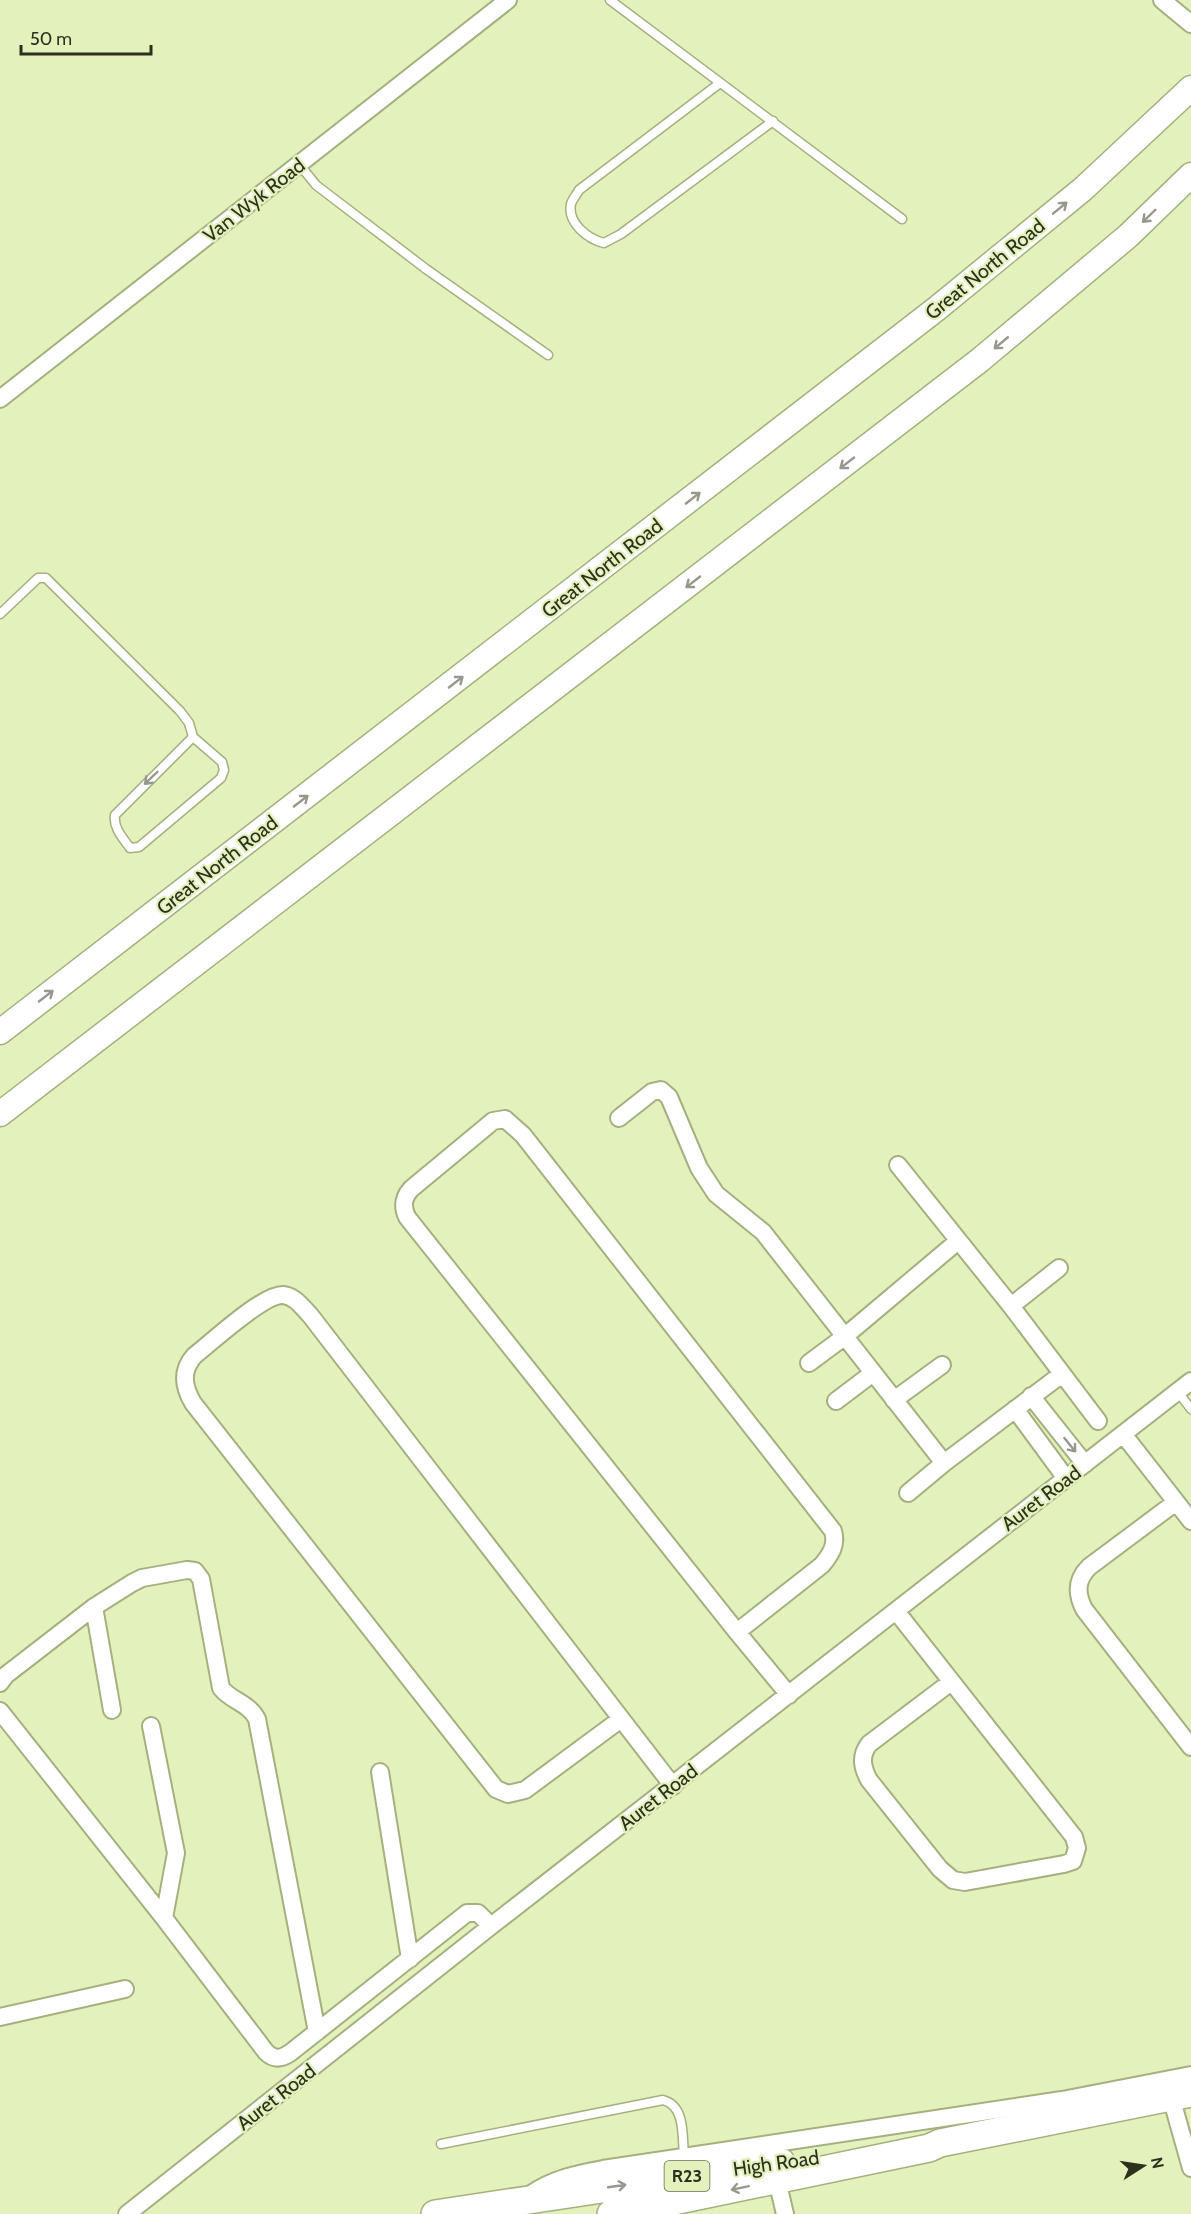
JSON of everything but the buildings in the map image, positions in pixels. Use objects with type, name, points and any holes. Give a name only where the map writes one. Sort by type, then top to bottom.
[{"type":"main road","name":"Great North Road","points":[[0,1032],[935,310],[1083,189],[1191,88]]},
{"type":"main road","points":[[0,1114],[980,360],[1128,236],[1191,175]]},
{"type":"main road","name":"High Road","points":[[611,2214],[929,2148],[940,2143],[1181,2095]]},
{"type":"main road","name":"High Road","points":[[435,2214],[916,2142],[940,2143]]},
{"type":"street","name":"Van Wyk Road","points":[[0,399],[508,0]]},
{"type":"street","points":[[1162,0],[1191,24]]},
{"type":"street","points":[[619,1118],[652,1092],[662,1090],[669,1097],[706,1181],[716,1194],[763,1232],[944,1463]]},
{"type":"street","points":[[737,1632],[829,1557],[835,1545],[833,1531],[523,1134],[505,1119],[493,1120],[411,1189],[404,1200],[405,1213],[737,1632],[789,1695]]},
{"type":"street","points":[[898,1165],[1011,1306],[1098,1421]]},
{"type":"street","points":[[810,1363],[958,1241]]},
{"type":"street","points":[[1011,1306],[1059,1268]]},
{"type":"street","points":[[621,1719],[525,1790],[508,1794],[496,1789],[193,1403],[184,1377],[187,1364],[263,1301],[284,1295],[295,1299],[310,1315],[673,1786]]},
{"type":"street","points":[[894,1400],[942,1365]]},
{"type":"street","points":[[836,1401],[873,1374]]},
{"type":"street","points":[[908,1493],[1062,1374]]},
{"type":"street","name":"Auret Road","points":[[127,2214],[491,1926],[1191,1381]]},
{"type":"street","points":[[1031,1396],[1085,1464]]},
{"type":"street","points":[[1015,1409],[1065,1478]]},
{"type":"street","points":[[1123,1434],[1191,1521]]},
{"type":"street","points":[[1176,1502],[1089,1567],[1079,1580],[1077,1591],[1084,1609],[1191,1747]]},
{"type":"street","points":[[0,1683],[6,1675],[94,1607],[142,1578],[187,1570],[193,1570],[200,1575],[220,1688],[226,1694],[248,1706],[257,1719],[317,2032]]},
{"type":"street","points":[[94,1607],[112,1710]]},
{"type":"street","points":[[896,1611],[1074,1837],[1077,1848],[1073,1861],[974,1881],[953,1880],[940,1869],[869,1780],[862,1764],[869,1744],[951,1682]]},
{"type":"street","points":[[0,1711],[269,2055],[277,2059],[283,2058],[317,2032],[467,1913],[475,1912],[491,1926]]},
{"type":"street","points":[[151,1726],[176,1853],[164,1918]]},
{"type":"street","points":[[380,1772],[410,1959]]},
{"type":"street","points":[[0,2017],[125,1989]]},
{"type":"street","points":[[522,2200],[546,2184],[567,2176],[684,2156],[1062,2100],[1191,2075]]},
{"type":"street","points":[[1181,2095],[1191,2168]]},
{"type":"street","points":[[777,2180],[785,2214]]},
{"type":"lane","points":[[610,0],[902,219]]},
{"type":"lane","points":[[720,83],[579,190],[571,205],[574,222],[591,240],[604,243],[621,234],[773,121]]},
{"type":"lane","points":[[299,164],[316,185],[407,255],[548,355]]},
{"type":"lane","points":[[0,614],[38,578],[46,578],[180,711],[189,723],[193,737],[222,762],[224,770],[221,778],[139,847],[130,848],[114,822],[115,814],[193,737]]},
{"type":"lane","points":[[1178,1392],[1191,1409]]},
{"type":"lane","points":[[441,2144],[663,2100],[671,2102],[679,2112],[684,2156]]}]
